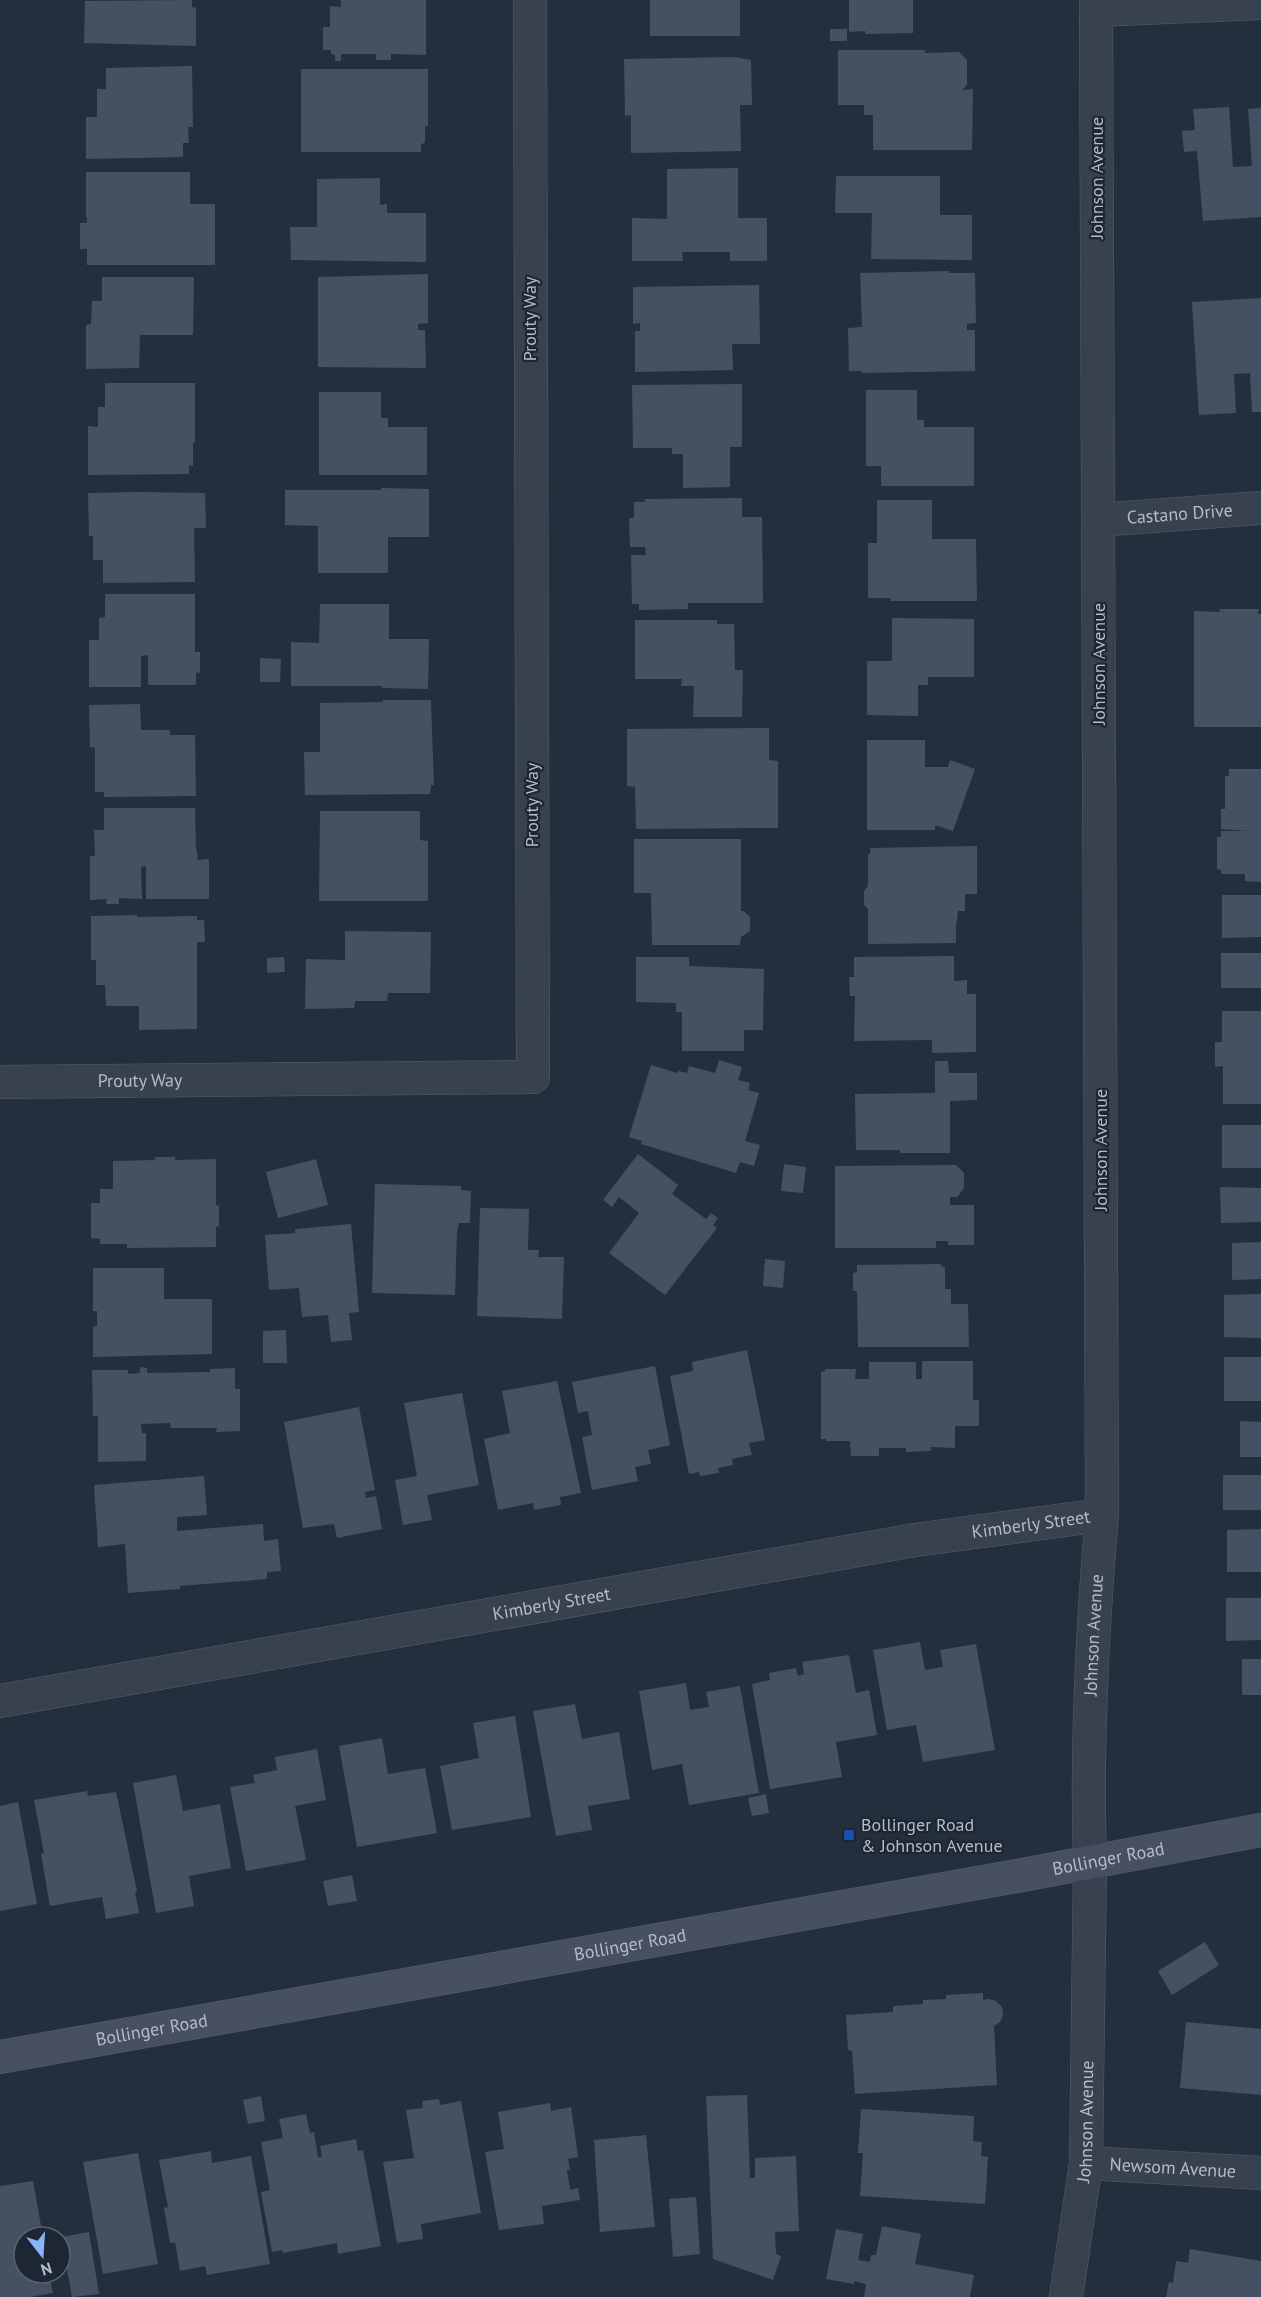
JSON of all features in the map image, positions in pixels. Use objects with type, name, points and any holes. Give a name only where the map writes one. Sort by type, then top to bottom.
[{"type":"main road","name":"Bollinger Road","points":[[0,2058],[1090,1863],[1261,1830]]},
{"type":"street","name":"Prouty Way","points":[[0,1082],[533,1077],[530,0]]},
{"type":"street","points":[[1096,5],[1261,3]]},
{"type":"street","name":"Johnson Avenue","points":[[1066,2297],[1086,2163],[1090,1863],[1088,1784],[1092,1643],[1102,1515],[1096,5]]},
{"type":"street","name":"Castano Drive","points":[[1098,520],[1261,508]]},
{"type":"street","name":"Kimberly Street","points":[[0,1701],[903,1542],[1102,1515]]},
{"type":"street","name":"Newsom Avenue","points":[[1086,2163],[1261,2173]]},
{"type":"building","points":[[192,0],[192,7],[196,8],[196,46],[84,43],[85,1]]},
{"type":"building","points":[[341,0],[426,0],[426,55],[391,54],[391,60],[376,60],[376,54],[341,54],[341,61],[335,61],[335,55],[331,54],[331,50],[323,50],[323,27],[330,27],[330,6],[341,7]]},
{"type":"building","points":[[650,0],[740,0],[740,36],[650,36]]},
{"type":"building","points":[[849,0],[913,0],[913,33],[849,32]]},
{"type":"building","points":[[830,29],[847,29],[847,41],[830,41]]},
{"type":"building","points":[[838,50],[959,52],[967,60],[967,85],[962,90],[973,89],[972,150],[873,150],[873,115],[864,115],[864,105],[838,105]]},
{"type":"building","points":[[734,57],[751,60],[752,105],[740,105],[741,151],[631,153],[631,115],[625,116],[624,59]]},
{"type":"building","points":[[192,66],[193,127],[188,127],[189,143],[183,143],[183,157],[86,159],[86,117],[97,117],[97,89],[106,89],[106,68]]},
{"type":"building","points":[[301,69],[428,69],[428,126],[425,126],[425,142],[421,145],[421,152],[301,152]]},
{"type":"building","points":[[1229,107],[1233,167],[1252,166],[1248,109],[1261,108],[1261,217],[1203,221],[1197,151],[1184,152],[1182,131],[1195,130],[1193,109]]},
{"type":"building","points":[[738,168],[738,218],[767,218],[767,261],[730,261],[730,252],[682,252],[683,261],[632,261],[632,218],[667,219],[667,169]]},
{"type":"building","points":[[86,172],[190,172],[190,204],[215,204],[215,265],[87,265],[87,249],[80,249],[80,223],[87,223]]},
{"type":"building","points":[[836,176],[940,176],[940,215],[972,215],[972,260],[871,259],[872,213],[835,213]]},
{"type":"building","points":[[380,178],[380,205],[387,204],[387,213],[426,213],[426,262],[291,260],[290,227],[317,227],[317,179]]},
{"type":"building","points":[[949,271],[949,273],[975,273],[976,323],[967,324],[967,330],[975,330],[975,371],[862,373],[862,371],[849,371],[848,328],[862,327],[860,273]]},
{"type":"building","points":[[428,274],[428,323],[418,324],[418,330],[425,330],[426,368],[318,367],[318,277]]},
{"type":"building","points":[[102,277],[194,277],[193,335],[140,335],[139,368],[86,369],[86,325],[91,324],[92,301],[102,301]]},
{"type":"building","points":[[759,285],[760,344],[732,344],[733,370],[635,372],[635,331],[640,331],[640,323],[633,324],[633,287]]},
{"type":"building","points":[[1261,298],[1261,412],[1252,412],[1250,373],[1234,374],[1236,413],[1199,415],[1192,302]]},
{"type":"building","points":[[105,383],[195,383],[195,442],[193,442],[193,466],[189,465],[189,474],[88,475],[88,426],[98,427],[98,407],[105,407]]},
{"type":"building","points":[[742,384],[742,447],[730,447],[730,487],[683,488],[683,454],[672,454],[672,448],[633,448],[632,385]]},
{"type":"building","points":[[866,390],[917,390],[917,420],[924,420],[924,427],[974,427],[974,486],[881,486],[881,466],[866,466]]},
{"type":"building","points":[[319,392],[381,392],[381,418],[388,418],[388,427],[427,427],[427,475],[319,475]]},
{"type":"building","points":[[381,488],[429,489],[429,537],[388,537],[388,573],[318,573],[318,526],[285,525],[285,490],[381,490]]},
{"type":"building","points":[[88,493],[205,493],[206,528],[194,528],[195,582],[103,583],[103,560],[93,560],[93,536],[89,536]]},
{"type":"building","points":[[742,498],[742,517],[762,517],[763,603],[688,603],[688,609],[639,610],[639,604],[632,604],[631,555],[646,555],[645,547],[630,547],[629,518],[634,518],[634,502],[645,502],[645,499]]},
{"type":"building","points":[[877,500],[932,500],[932,539],[976,539],[977,601],[890,601],[891,598],[868,598],[868,543],[877,543]]},
{"type":"building","points":[[105,594],[195,594],[195,652],[200,652],[200,673],[196,672],[196,685],[148,685],[148,655],[141,656],[141,687],[89,687],[89,640],[99,640],[99,618],[105,617]]},
{"type":"building","points":[[320,604],[389,604],[389,639],[429,639],[428,689],[382,688],[382,686],[291,686],[291,642],[319,643]]},
{"type":"building","points":[[1219,609],[1259,609],[1258,614],[1261,614],[1261,727],[1194,727],[1194,611],[1220,612]]},
{"type":"building","points":[[892,618],[974,619],[974,677],[928,677],[928,685],[918,685],[918,716],[867,715],[867,661],[892,661]]},
{"type":"building","points":[[635,620],[717,620],[717,624],[734,624],[735,670],[743,670],[742,717],[693,717],[694,686],[681,686],[682,679],[635,679]]},
{"type":"building","points":[[260,658],[281,659],[280,682],[260,682]]},
{"type":"building","points":[[383,700],[431,700],[434,785],[431,785],[430,794],[305,795],[304,752],[320,752],[320,703],[383,702]]},
{"type":"building","points":[[140,704],[141,730],[170,730],[170,735],[195,735],[196,796],[104,797],[104,792],[95,792],[95,748],[90,747],[89,705]]},
{"type":"building","points":[[769,728],[769,760],[778,761],[778,828],[636,829],[635,787],[627,786],[627,729]]},
{"type":"building","points":[[867,740],[925,740],[925,767],[948,767],[950,760],[975,769],[953,831],[935,825],[935,830],[867,830]]},
{"type":"building","points":[[1229,769],[1261,769],[1261,882],[1245,881],[1245,874],[1221,874],[1221,870],[1217,869],[1217,837],[1221,837],[1221,831],[1248,831],[1221,829],[1221,809],[1225,809],[1225,776],[1229,776]]},
{"type":"building","points":[[104,808],[195,808],[198,860],[209,859],[209,899],[146,899],[146,866],[141,867],[142,899],[119,898],[119,904],[106,904],[107,899],[90,900],[90,856],[95,856],[94,830],[104,830]]},
{"type":"building","points":[[320,811],[420,811],[420,840],[428,841],[428,901],[319,901]]},
{"type":"building","points":[[634,839],[741,839],[741,911],[750,917],[750,931],[741,937],[740,945],[652,945],[651,893],[634,893]]},
{"type":"building","points":[[977,846],[977,894],[965,894],[965,911],[958,911],[956,921],[956,943],[868,944],[868,909],[864,905],[864,891],[868,886],[870,848]]},
{"type":"building","points":[[1222,895],[1261,895],[1261,937],[1222,938]]},
{"type":"building","points":[[137,915],[137,917],[197,916],[197,920],[204,920],[205,942],[197,942],[197,1029],[139,1030],[139,1006],[106,1006],[105,985],[96,985],[96,960],[91,960],[91,916]]},
{"type":"building","points":[[345,931],[431,932],[430,993],[388,993],[387,1001],[355,1001],[354,1008],[305,1009],[306,959],[345,960]]},
{"type":"building","points":[[1221,953],[1261,953],[1261,988],[1221,988]]},
{"type":"building","points":[[954,956],[954,981],[967,980],[967,994],[976,994],[976,1052],[932,1053],[932,1040],[854,1041],[855,996],[850,996],[849,977],[854,977],[854,957]]},
{"type":"building","points":[[284,957],[285,972],[267,973],[267,958]]},
{"type":"building","points":[[636,957],[689,957],[689,966],[764,969],[763,1030],[744,1030],[744,1051],[682,1051],[682,1012],[676,1012],[676,1003],[636,1002]]},
{"type":"building","points":[[1222,1011],[1261,1011],[1261,1104],[1223,1104],[1223,1066],[1215,1067],[1215,1042],[1222,1042]]},
{"type":"building","points":[[719,1060],[742,1067],[738,1080],[750,1083],[748,1090],[759,1093],[745,1141],[760,1145],[754,1166],[740,1162],[736,1173],[641,1144],[642,1141],[629,1137],[651,1065],[677,1073],[678,1071],[687,1073],[689,1066],[715,1073]]},
{"type":"building","points":[[935,1061],[948,1061],[949,1073],[977,1073],[977,1100],[950,1101],[950,1153],[856,1150],[855,1094],[935,1093]]},
{"type":"building","points":[[1222,1125],[1261,1125],[1261,1168],[1222,1168]]},
{"type":"building","points":[[638,1154],[678,1185],[672,1194],[706,1219],[711,1213],[718,1218],[713,1225],[717,1228],[665,1295],[609,1253],[639,1213],[619,1197],[612,1207],[603,1200]]},
{"type":"building","points":[[155,1157],[175,1157],[175,1160],[216,1159],[216,1206],[219,1205],[219,1227],[216,1226],[216,1247],[127,1248],[127,1244],[100,1244],[100,1239],[91,1238],[91,1203],[100,1203],[100,1189],[113,1189],[113,1161],[155,1160]]},
{"type":"building","points":[[316,1159],[328,1205],[278,1218],[266,1172]]},
{"type":"building","points":[[784,1164],[806,1167],[803,1193],[781,1191]]},
{"type":"building","points":[[956,1165],[964,1173],[964,1188],[957,1197],[950,1197],[950,1205],[974,1205],[974,1245],[948,1245],[948,1241],[936,1241],[936,1248],[835,1248],[835,1166]]},
{"type":"building","points":[[375,1184],[461,1186],[461,1190],[471,1191],[470,1223],[459,1223],[457,1232],[455,1295],[372,1293]]},
{"type":"building","points":[[1220,1187],[1261,1188],[1261,1222],[1221,1223]]},
{"type":"building","points":[[480,1208],[529,1209],[528,1250],[539,1250],[538,1257],[564,1257],[562,1319],[477,1316]]},
{"type":"building","points":[[351,1224],[359,1312],[349,1313],[352,1340],[331,1342],[328,1315],[302,1317],[299,1288],[269,1290],[265,1235],[295,1233],[295,1229]]},
{"type":"building","points":[[1261,1242],[1261,1279],[1232,1280],[1232,1243]]},
{"type":"building","points":[[765,1259],[785,1261],[783,1288],[763,1286]]},
{"type":"building","points":[[941,1264],[945,1267],[945,1289],[951,1289],[951,1304],[968,1304],[969,1347],[858,1347],[857,1291],[853,1291],[853,1273],[857,1272],[857,1265]]},
{"type":"building","points":[[93,1268],[164,1268],[164,1299],[212,1299],[212,1354],[93,1357],[93,1327],[97,1326],[97,1311],[93,1311]]},
{"type":"building","points":[[1261,1294],[1261,1338],[1224,1337],[1224,1295]]},
{"type":"building","points":[[286,1330],[287,1363],[263,1363],[263,1331]]},
{"type":"building","points":[[747,1350],[765,1440],[749,1443],[752,1455],[732,1459],[733,1465],[718,1468],[719,1473],[700,1476],[699,1472],[689,1474],[670,1376],[693,1371],[692,1362]]},
{"type":"building","points":[[1224,1357],[1261,1357],[1261,1401],[1224,1401]]},
{"type":"building","points":[[922,1361],[973,1361],[973,1400],[979,1400],[979,1426],[955,1426],[955,1448],[931,1447],[931,1451],[906,1452],[906,1448],[879,1448],[879,1456],[851,1456],[850,1441],[821,1439],[821,1372],[825,1369],[856,1369],[855,1379],[869,1379],[869,1362],[916,1362],[916,1379],[922,1379]]},
{"type":"building","points":[[655,1366],[670,1445],[648,1450],[651,1464],[635,1467],[638,1481],[592,1490],[582,1437],[592,1435],[588,1411],[578,1413],[572,1382]]},
{"type":"building","points":[[140,1367],[147,1368],[147,1373],[210,1372],[210,1369],[235,1368],[235,1389],[240,1389],[240,1431],[216,1432],[217,1428],[171,1428],[170,1423],[141,1424],[142,1433],[146,1433],[146,1461],[98,1462],[98,1416],[93,1416],[92,1370],[128,1370],[128,1374],[140,1373]]},
{"type":"building","points":[[557,1381],[581,1493],[560,1497],[561,1505],[534,1510],[533,1503],[498,1510],[484,1439],[510,1433],[502,1391]]},
{"type":"building","points":[[462,1393],[479,1485],[427,1495],[432,1520],[403,1525],[395,1480],[417,1476],[404,1403]]},
{"type":"building","points":[[359,1407],[375,1490],[365,1492],[366,1498],[376,1496],[382,1529],[337,1538],[334,1524],[303,1528],[284,1422]]},
{"type":"building","points":[[1240,1421],[1261,1422],[1261,1457],[1240,1457]]},
{"type":"building","points":[[1223,1475],[1261,1475],[1261,1510],[1223,1510]]},
{"type":"building","points":[[204,1476],[207,1515],[177,1517],[177,1531],[263,1524],[264,1541],[278,1539],[281,1571],[267,1572],[267,1579],[128,1593],[125,1544],[98,1547],[94,1485]]},
{"type":"building","points":[[1261,1529],[1261,1572],[1227,1572],[1227,1530]]},
{"type":"building","points":[[1226,1598],[1261,1598],[1261,1640],[1226,1641]]},
{"type":"building","points":[[920,1642],[925,1670],[943,1667],[940,1650],[976,1644],[995,1750],[923,1762],[916,1725],[887,1730],[873,1650]]},
{"type":"building","points":[[849,1655],[856,1693],[869,1690],[877,1735],[836,1742],[842,1777],[770,1789],[752,1684],[770,1680],[769,1673],[796,1668],[798,1676],[804,1674],[802,1662]]},
{"type":"building","points":[[1242,1659],[1261,1659],[1261,1695],[1242,1695]]},
{"type":"building","points":[[686,1683],[690,1710],[709,1707],[706,1692],[740,1686],[759,1793],[689,1805],[682,1764],[652,1770],[639,1691]]},
{"type":"building","points":[[575,1704],[582,1739],[619,1732],[630,1799],[588,1806],[592,1830],[556,1836],[533,1711]]},
{"type":"building","points":[[515,1716],[531,1817],[452,1830],[440,1766],[479,1758],[473,1723]]},
{"type":"building","points":[[382,1738],[388,1774],[425,1768],[437,1833],[357,1847],[339,1746]]},
{"type":"building","points":[[317,1749],[326,1800],[295,1806],[306,1860],[246,1871],[230,1787],[255,1783],[253,1775],[277,1770],[275,1757]]},
{"type":"building","points":[[176,1775],[183,1811],[220,1804],[231,1868],[189,1876],[194,1906],[156,1913],[133,1783]]},
{"type":"building","points":[[87,1791],[88,1796],[116,1792],[137,1891],[135,1892],[139,1913],[106,1919],[102,1897],[50,1906],[41,1854],[44,1853],[34,1800]]},
{"type":"building","points":[[766,1794],[769,1813],[752,1816],[748,1798]]},
{"type":"building","points":[[18,1802],[37,1904],[0,1911],[0,1806]]},
{"type":"building","points":[[352,1875],[357,1901],[328,1906],[323,1881]]},
{"type":"building","points":[[1205,1942],[1219,1965],[1172,1995],[1158,1971]]},
{"type":"building","points":[[983,1993],[983,2000],[996,2001],[1002,2007],[1003,2015],[1000,2022],[994,2026],[997,2085],[855,2094],[852,2051],[848,2050],[846,2015],[893,2012],[893,2006],[923,2004],[923,2000],[946,1999],[946,1995]]},
{"type":"building","points":[[1186,2022],[1261,2029],[1261,2095],[1180,2088]]},
{"type":"building","points":[[747,2095],[750,2178],[755,2178],[755,2158],[796,2156],[799,2231],[775,2232],[776,2254],[781,2256],[773,2280],[713,2259],[706,2096]]},
{"type":"building","points":[[261,2096],[265,2121],[248,2124],[243,2100]]},
{"type":"building","points":[[439,2099],[440,2105],[461,2101],[481,2213],[421,2224],[423,2239],[397,2243],[383,2162],[414,2158],[406,2110],[423,2108],[422,2101]]},
{"type":"building","points":[[550,2103],[551,2111],[571,2107],[578,2157],[568,2159],[570,2170],[567,2170],[570,2190],[578,2188],[580,2200],[542,2206],[544,2224],[499,2230],[485,2152],[504,2149],[498,2112]]},
{"type":"building","points":[[861,2109],[974,2116],[973,2141],[982,2142],[981,2156],[988,2157],[985,2204],[860,2196],[863,2153],[858,2153]]},
{"type":"building","points":[[306,2114],[310,2133],[314,2132],[318,2157],[322,2157],[320,2146],[356,2139],[358,2151],[363,2150],[381,2246],[338,2254],[337,2243],[283,2253],[282,2250],[272,2252],[261,2192],[270,2190],[261,2142],[283,2138],[279,2119]]},
{"type":"building","points":[[646,2135],[655,2227],[600,2232],[594,2140]]},
{"type":"building","points":[[211,2151],[212,2163],[251,2156],[270,2264],[207,2275],[205,2266],[180,2271],[175,2242],[170,2243],[164,2208],[168,2207],[159,2160]]},
{"type":"building","points":[[138,2153],[158,2264],[103,2274],[83,2162]]},
{"type":"building","points":[[33,2181],[41,2225],[12,2225],[12,2285],[51,2285],[53,2293],[30,2297],[0,2297],[0,2186]]},
{"type":"building","points":[[696,2197],[700,2254],[673,2257],[669,2199]]},
{"type":"building","points":[[882,2226],[921,2234],[915,2264],[974,2275],[970,2297],[864,2297],[866,2284],[826,2279],[836,2229],[863,2234],[858,2260],[870,2262],[871,2255],[876,2255]]},
{"type":"building","points":[[89,2232],[99,2294],[72,2297],[70,2285],[72,2285],[72,2235]]},
{"type":"building","points":[[1190,2249],[1261,2261],[1261,2297],[1166,2297],[1169,2282],[1173,2283],[1176,2261],[1188,2263]]},
{"type":"place","name":"Bollinger Road & Johnson Avenue","points":[[849,1835]]}]
